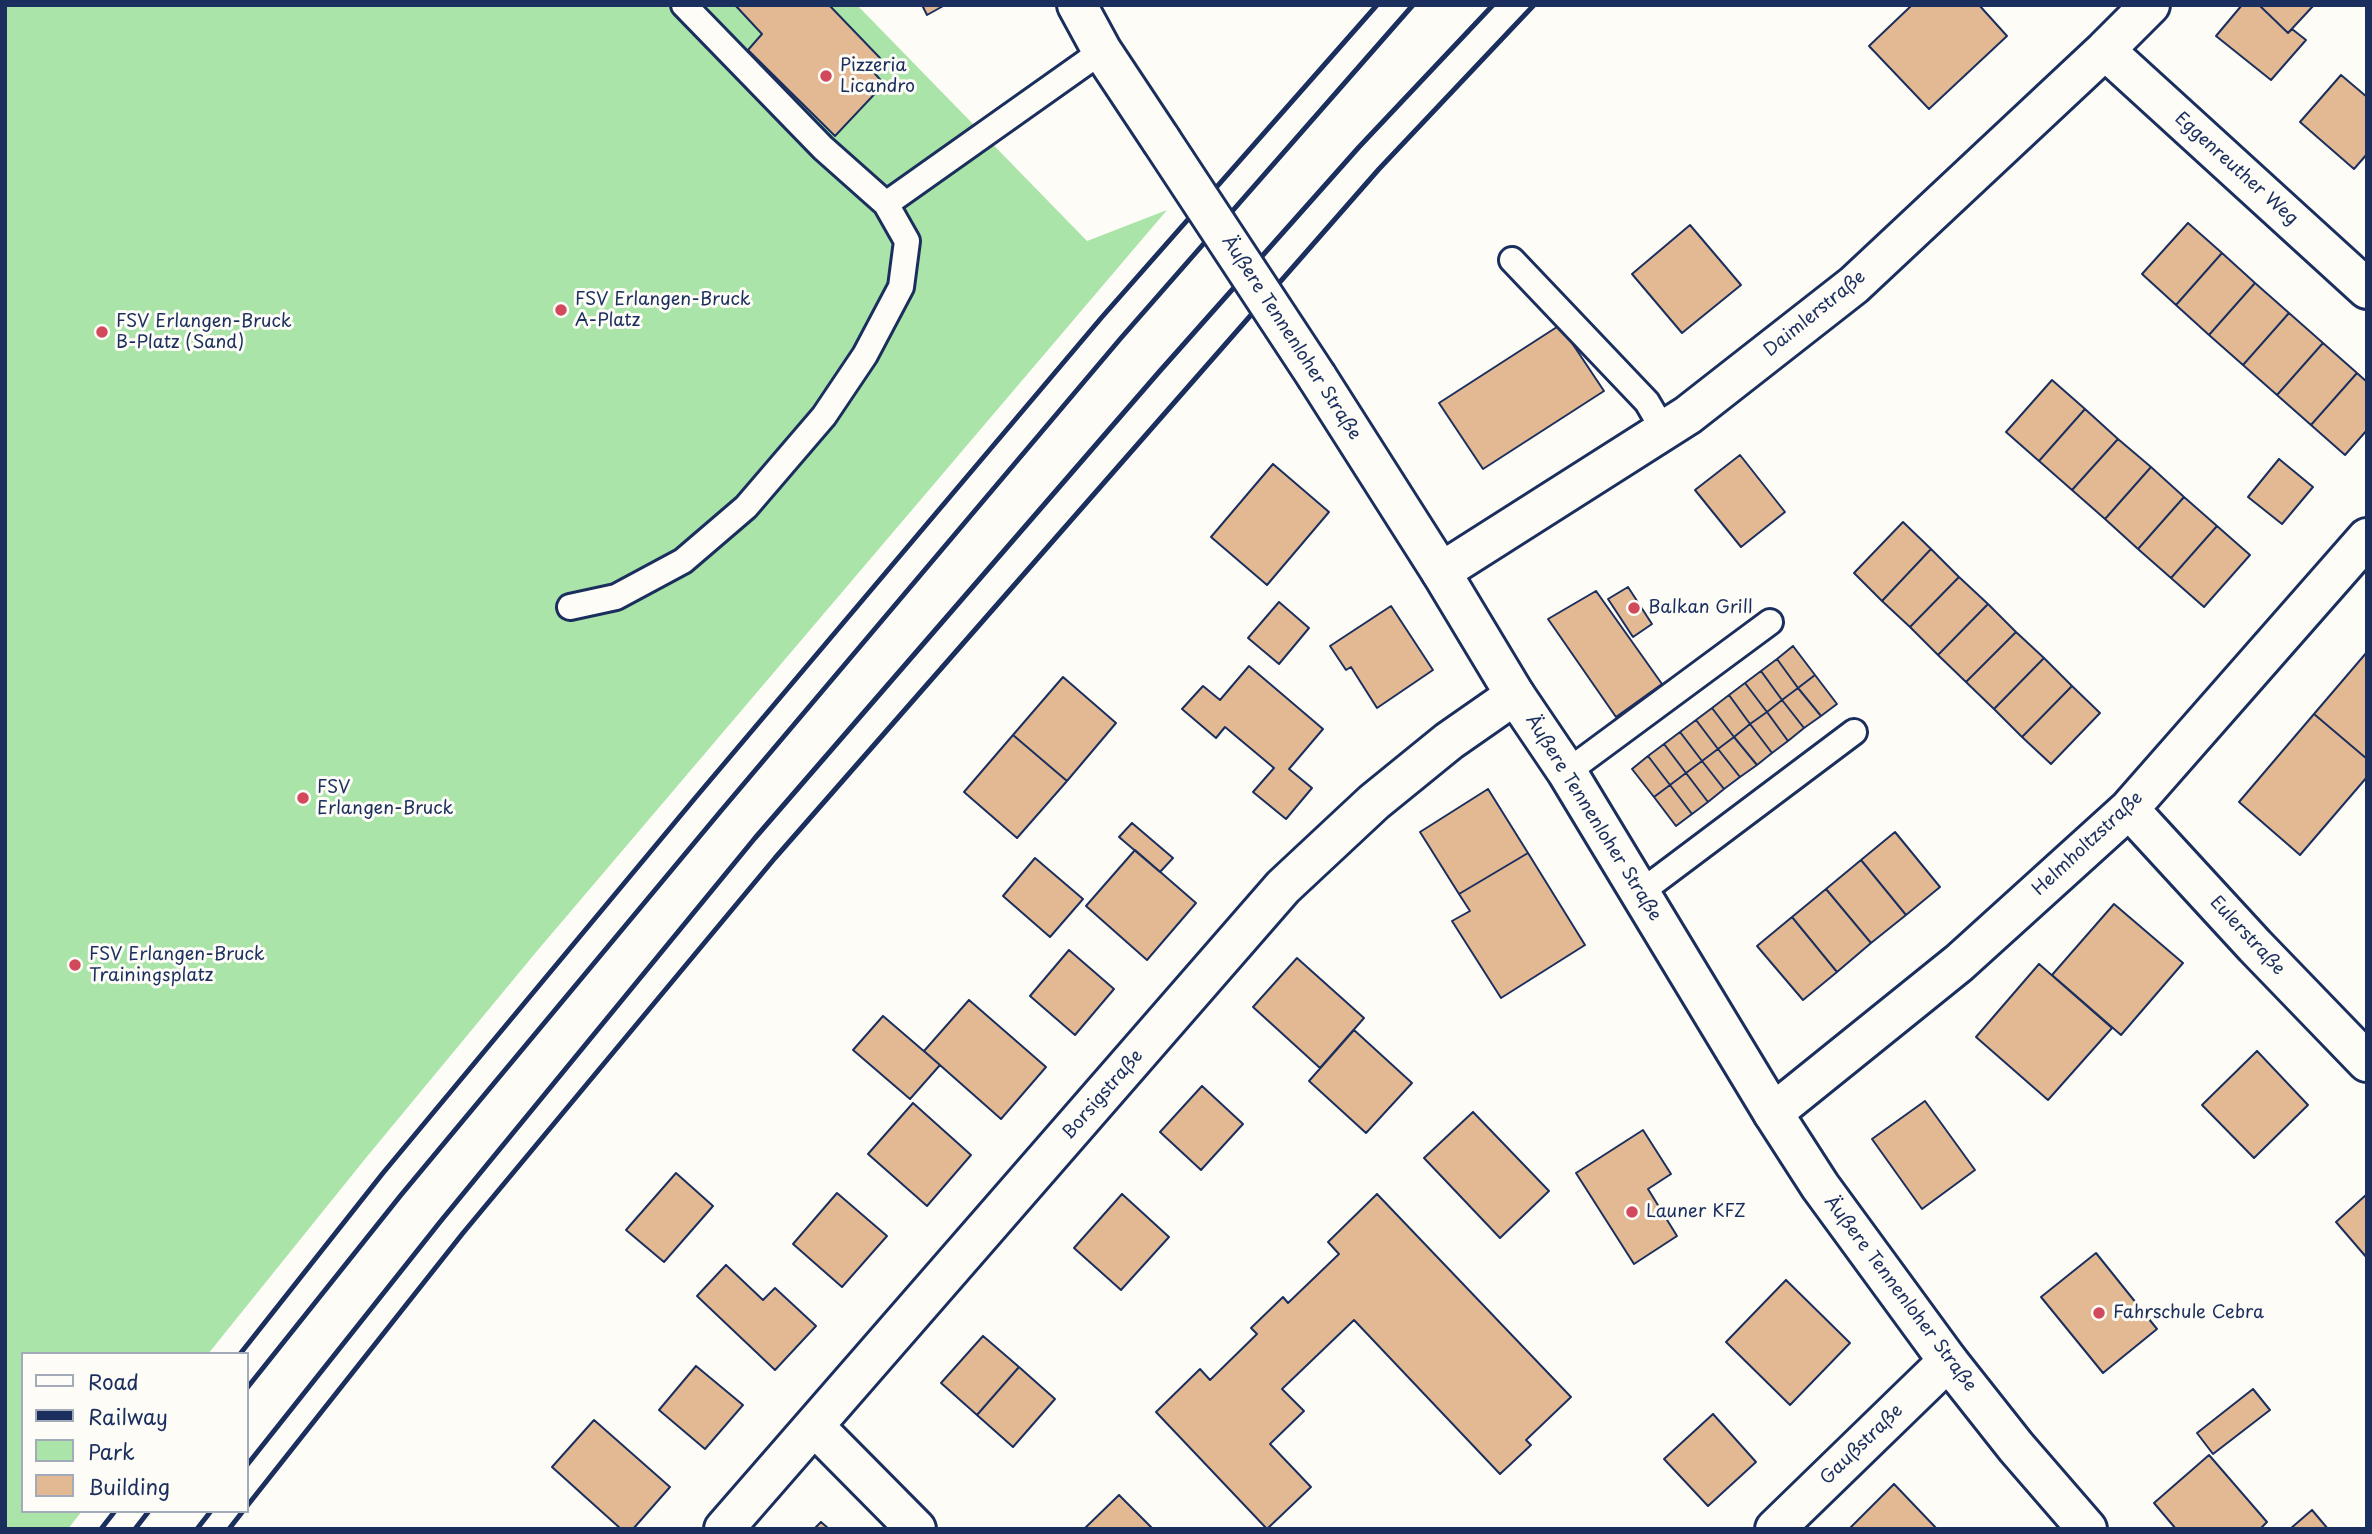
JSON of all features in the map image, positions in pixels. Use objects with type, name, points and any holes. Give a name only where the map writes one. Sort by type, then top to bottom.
[{"type":"street","name":"Äußere Tennenloher Straße","points":[[1077,5],[1101,51],[1317,377],[1441,572],[1515,695],[1567,772],[1773,1114],[1820,1186],[1948,1361],[2016,1447],[2087,1529]]},
{"type":"street","name":"Daimlerstraße","points":[[1441,572],[1688,415],[1854,285],[2150,5]]},
{"type":"street","name":"Eggenreuther Weg","points":[[2105,50],[2367,289]]},
{"type":"street","name":"Helmholtzstraße","points":[[1773,1114],[1959,963],[2129,808],[2367,538]]},
{"type":"street","name":"Borsigstraße","points":[[724,1529],[1283,887],[1374,802],[1449,741],[1515,695]]},
{"type":"street","name":"Eulerstraße","points":[[2129,808],[2255,946],[2367,1062]]},
{"type":"street","name":"Gaußstraße","points":[[1775,1529],[1948,1361]]},
{"type":"street","points":[[814,1426],[916,1529]]},
{"type":"lane","points":[[570,607],[616,597],[683,561],[746,507],[824,416],[865,355],[901,287],[907,241],[886,204],[823,148],[684,5]]},
{"type":"lane","points":[[886,204],[1101,51]]},
{"type":"lane","points":[[1513,260],[1647,402],[1664,431]]},
{"type":"lane","points":[[1567,772],[1770,622]]},
{"type":"lane","points":[[1641,892],[1854,732]]},
{"type":"green space","name":"FSV Erlangen-Bruck","points":[[5,5],[857,5],[1087,241],[1167,210],[537,951],[210,1352],[21,1352],[21,1513],[80,1513],[68,1529],[5,1529]]},
{"type":"building","name":"Pizzeria Licandro","points":[[735,5],[829,5],[880,58],[870,68],[884,84],[835,136],[748,50],[762,34]]},
{"type":"building","points":[[922,5],[945,5],[927,15]]},
{"type":"building","points":[[1912,5],[1979,5],[2007,36],[1929,109],[1869,46]]},
{"type":"building","points":[[2242,5],[2259,5],[2288,33],[2292,29],[2306,40],[2271,80],[2216,36]]},
{"type":"building","points":[[2259,5],[2314,5],[2288,33]]},
{"type":"building","points":[[2341,75],[2367,97],[2367,154],[2354,169],[2300,122]]},
{"type":"building","points":[[2188,223],[2222,253],[2176,305],[2142,274]]},
{"type":"building","points":[[1690,225],[1741,285],[1682,333],[1632,274]]},
{"type":"building","points":[[2222,253],[2255,283],[2209,335],[2176,305]]},
{"type":"building","points":[[2255,283],[2289,313],[2243,365],[2209,335]]},
{"type":"building","points":[[2289,313],[2323,343],[2277,395],[2243,365]]},
{"type":"building","points":[[1560,325],[1604,391],[1483,469],[1439,403]]},
{"type":"building","points":[[2323,343],[2357,373],[2311,425],[2277,395]]},
{"type":"building","points":[[2357,373],[2367,382],[2367,430],[2345,455],[2311,425]]},
{"type":"building","points":[[2052,380],[2085,409],[2039,461],[2006,432]]},
{"type":"building","points":[[2085,409],[2118,439],[2072,490],[2039,461]]},
{"type":"building","points":[[2118,439],[2151,467],[2105,519],[2072,490]]},
{"type":"building","points":[[1740,455],[1785,512],[1741,547],[1695,490]]},
{"type":"building","points":[[2279,459],[2313,487],[2282,524],[2248,497]]},
{"type":"building","points":[[1273,464],[1329,512],[1267,585],[1211,537]]},
{"type":"building","points":[[2151,467],[2184,497],[2138,549],[2105,519]]},
{"type":"building","points":[[2184,497],[2217,526],[2171,578],[2138,549]]},
{"type":"building","points":[[1903,522],[1931,549],[1882,601],[1854,573]]},
{"type":"building","points":[[2217,526],[2250,555],[2204,607],[2171,578]]},
{"type":"building","points":[[1931,549],[1959,577],[1910,627],[1882,601]]},
{"type":"building","points":[[1959,577],[1988,604],[1938,655],[1910,627]]},
{"type":"building","points":[[1628,587],[1652,624],[1633,637],[1608,599]]},
{"type":"building","points":[[1596,591],[1662,684],[1616,717],[1548,619]]},
{"type":"building","points":[[1279,602],[1309,628],[1279,664],[1248,638]]},
{"type":"building","points":[[1988,604],[2016,632],[1966,682],[1938,655]]},
{"type":"building","points":[[1391,606],[1433,670],[1377,708],[1351,667],[1346,670],[1330,646]]},
{"type":"building","points":[[2016,632],[2044,658],[1994,709],[1966,682]]},
{"type":"building","points":[[1793,646],[1815,675],[1798,688],[1777,659]]},
{"type":"building","points":[[2367,652],[2367,759],[2314,714]]},
{"type":"building","points":[[2044,658],[2072,686],[2022,737],[1994,709]]},
{"type":"building","points":[[1777,659],[1798,688],[1782,700],[1761,671]]},
{"type":"building","points":[[1249,666],[1323,729],[1289,769],[1312,788],[1286,819],[1253,792],[1274,768],[1225,727],[1216,738],[1182,709],[1203,686],[1220,700]]},
{"type":"building","points":[[1761,671],[1782,700],[1767,712],[1745,683]]},
{"type":"building","points":[[1815,675],[1837,704],[1821,716],[1798,688]]},
{"type":"building","points":[[1063,677],[1116,723],[1067,781],[1013,735]]},
{"type":"building","points":[[1745,683],[1767,712],[1750,724],[1729,695]]},
{"type":"building","points":[[2072,686],[2100,713],[2051,764],[2022,737]]},
{"type":"building","points":[[1798,688],[1821,716],[1804,728],[1782,700]]},
{"type":"building","points":[[1729,695],[1750,724],[1734,737],[1712,708]]},
{"type":"building","points":[[1782,700],[1804,728],[1788,741],[1767,712]]},
{"type":"building","points":[[1712,708],[1734,737],[1718,749],[1696,720]]},
{"type":"building","points":[[1767,712],[1788,741],[1772,753],[1750,724]]},
{"type":"building","points":[[2314,714],[2367,759],[2367,777],[2300,855],[2239,802]]},
{"type":"building","points":[[1696,720],[1718,749],[1702,761],[1680,732]]},
{"type":"building","points":[[1750,724],[1772,753],[1757,765],[1734,737]]},
{"type":"building","points":[[1680,732],[1702,761],[1686,773],[1664,744]]},
{"type":"building","points":[[1013,735],[1067,781],[1017,838],[964,792]]},
{"type":"building","points":[[1734,737],[1757,765],[1740,777],[1718,749]]},
{"type":"building","points":[[1664,744],[1686,773],[1670,785],[1648,756]]},
{"type":"building","points":[[1718,749],[1740,777],[1724,789],[1702,761]]},
{"type":"building","points":[[1648,756],[1670,785],[1654,797],[1632,769]]},
{"type":"building","points":[[1702,761],[1724,789],[1708,802],[1686,773]]},
{"type":"building","points":[[1686,773],[1708,802],[1692,814],[1670,785]]},
{"type":"building","points":[[1670,785],[1692,814],[1676,826],[1654,797]]},
{"type":"building","points":[[1488,789],[1528,853],[1459,894],[1420,832]]},
{"type":"building","points":[[1132,823],[1173,858],[1160,872],[1119,837]]},
{"type":"building","points":[[1895,832],[1940,887],[1906,915],[1861,860]]},
{"type":"building","points":[[1135,850],[1196,903],[1147,960],[1086,906]]},
{"type":"building","points":[[1528,853],[1585,945],[1501,998],[1452,921],[1470,911],[1459,894]]},
{"type":"building","points":[[1035,858],[1083,899],[1050,937],[1003,896]]},
{"type":"building","points":[[1861,860],[1906,915],[1871,943],[1826,889]]},
{"type":"building","points":[[1826,889],[1871,943],[1837,972],[1792,917]]},
{"type":"building","points":[[2114,904],[2183,963],[2121,1035],[2052,975]]},
{"type":"building","points":[[1792,917],[1837,972],[1803,1000],[1757,946]]},
{"type":"building","points":[[1069,950],[1114,989],[1075,1035],[1030,996]]},
{"type":"building","points":[[1297,958],[1364,1018],[1320,1068],[1253,1007]]},
{"type":"building","points":[[2039,964],[2112,1028],[2048,1100],[1976,1037]]},
{"type":"building","points":[[969,1000],[1046,1067],[1001,1119],[924,1051]]},
{"type":"building","points":[[883,1016],[940,1065],[910,1099],[853,1050]]},
{"type":"building","points":[[1354,1030],[1412,1083],[1366,1133],[1309,1081]]},
{"type":"building","points":[[2257,1051],[2308,1105],[2254,1158],[2202,1105]]},
{"type":"building","points":[[1202,1086],[1243,1124],[1201,1170],[1160,1132]]},
{"type":"building","points":[[1925,1101],[1975,1170],[1922,1209],[1872,1139]]},
{"type":"building","points":[[913,1103],[971,1155],[927,1206],[868,1154]]},
{"type":"building","points":[[1473,1112],[1549,1191],[1500,1238],[1424,1158]]},
{"type":"building","name":"Launer KFZ","points":[[1643,1130],[1671,1174],[1648,1189],[1677,1236],[1634,1264],[1576,1173]]},
{"type":"building","points":[[676,1173],[713,1206],[664,1262],[626,1230]]},
{"type":"building","points":[[837,1193],[887,1236],[842,1287],[793,1244]]},
{"type":"building","points":[[1122,1194],[1169,1237],[1121,1290],[1074,1248]]},
{"type":"building","points":[[1377,1194],[1571,1397],[1526,1440],[1531,1445],[1500,1474],[1354,1320],[1282,1389],[1304,1411],[1270,1444],[1311,1487],[1267,1529],[1156,1412],[1200,1369],[1210,1380],[1257,1334],[1251,1328],[1283,1297],[1288,1303],[1339,1254],[1328,1242]]},
{"type":"building","points":[[2367,1194],[2367,1258],[2336,1222]]},
{"type":"building","name":"Fahrschule Cebra","points":[[2096,1253],[2157,1329],[2103,1373],[2041,1297]]},
{"type":"building","points":[[726,1265],[763,1300],[775,1288],[816,1326],[775,1370],[697,1296]]},
{"type":"building","points":[[1786,1280],[1850,1343],[1790,1405],[1726,1342]]},
{"type":"building","points":[[983,1336],[1019,1367],[977,1415],[941,1383]]},
{"type":"building","points":[[696,1366],[743,1405],[705,1449],[659,1410]]},
{"type":"building","points":[[1019,1367],[1055,1399],[1013,1447],[977,1415]]},
{"type":"building","points":[[2253,1389],[2270,1410],[2213,1454],[2197,1433]]},
{"type":"building","points":[[1713,1414],[1756,1462],[1708,1506],[1664,1459]]},
{"type":"building","points":[[594,1420],[670,1487],[633,1529],[621,1529],[552,1467]]},
{"type":"building","points":[[2209,1455],[2267,1522],[2260,1529],[2176,1529],[2154,1503]]},
{"type":"building","points":[[1894,1484],[1937,1529],[1849,1529]]},
{"type":"building","points":[[1119,1495],[1153,1529],[1084,1529]]},
{"type":"building","points":[[2312,1510],[2328,1529],[2290,1529]]},
{"type":"building","points":[[821,1522],[829,1529],[814,1529]]},
{"type":"railway","points":[[242,1352],[383,1173],[696,797],[1102,317],[1377,5]]},
{"type":"railway","points":[[248,1387],[401,1195],[720,812],[1121,338],[1413,5]]},
{"type":"railway","points":[[248,1464],[440,1222],[755,838],[1159,372],[1359,147],[1493,5]]},
{"type":"railway","points":[[248,1505],[463,1233],[775,858],[1379,169],[1534,5]]},
{"type":"railway","points":[[101,1529],[113,1513]]},
{"type":"railway","points":[[135,1529],[147,1513]]},
{"type":"railway","points":[[197,1529],[209,1513]]},
{"type":"railway","points":[[229,1529],[241,1513]]},
{"type":"place","name":"Pizzeria Licandro","points":[[826,76]]},
{"type":"place","name":"FSV Erlangen-Bruck A-Platz","points":[[561,310]]},
{"type":"place","name":"FSV Erlangen-Bruck B-Platz (Sand)","points":[[102,332]]},
{"type":"place","name":"Balkan Grill","points":[[1634,608]]},
{"type":"place","name":"FSV Erlangen-Bruck","points":[[303,798]]},
{"type":"place","name":"FSV Erlangen-Bruck Trainingsplatz","points":[[75,965]]},
{"type":"place","name":"Launer KFZ","points":[[1632,1212]]},
{"type":"place","name":"Fahrschule Cebra","points":[[2099,1313]]}]
